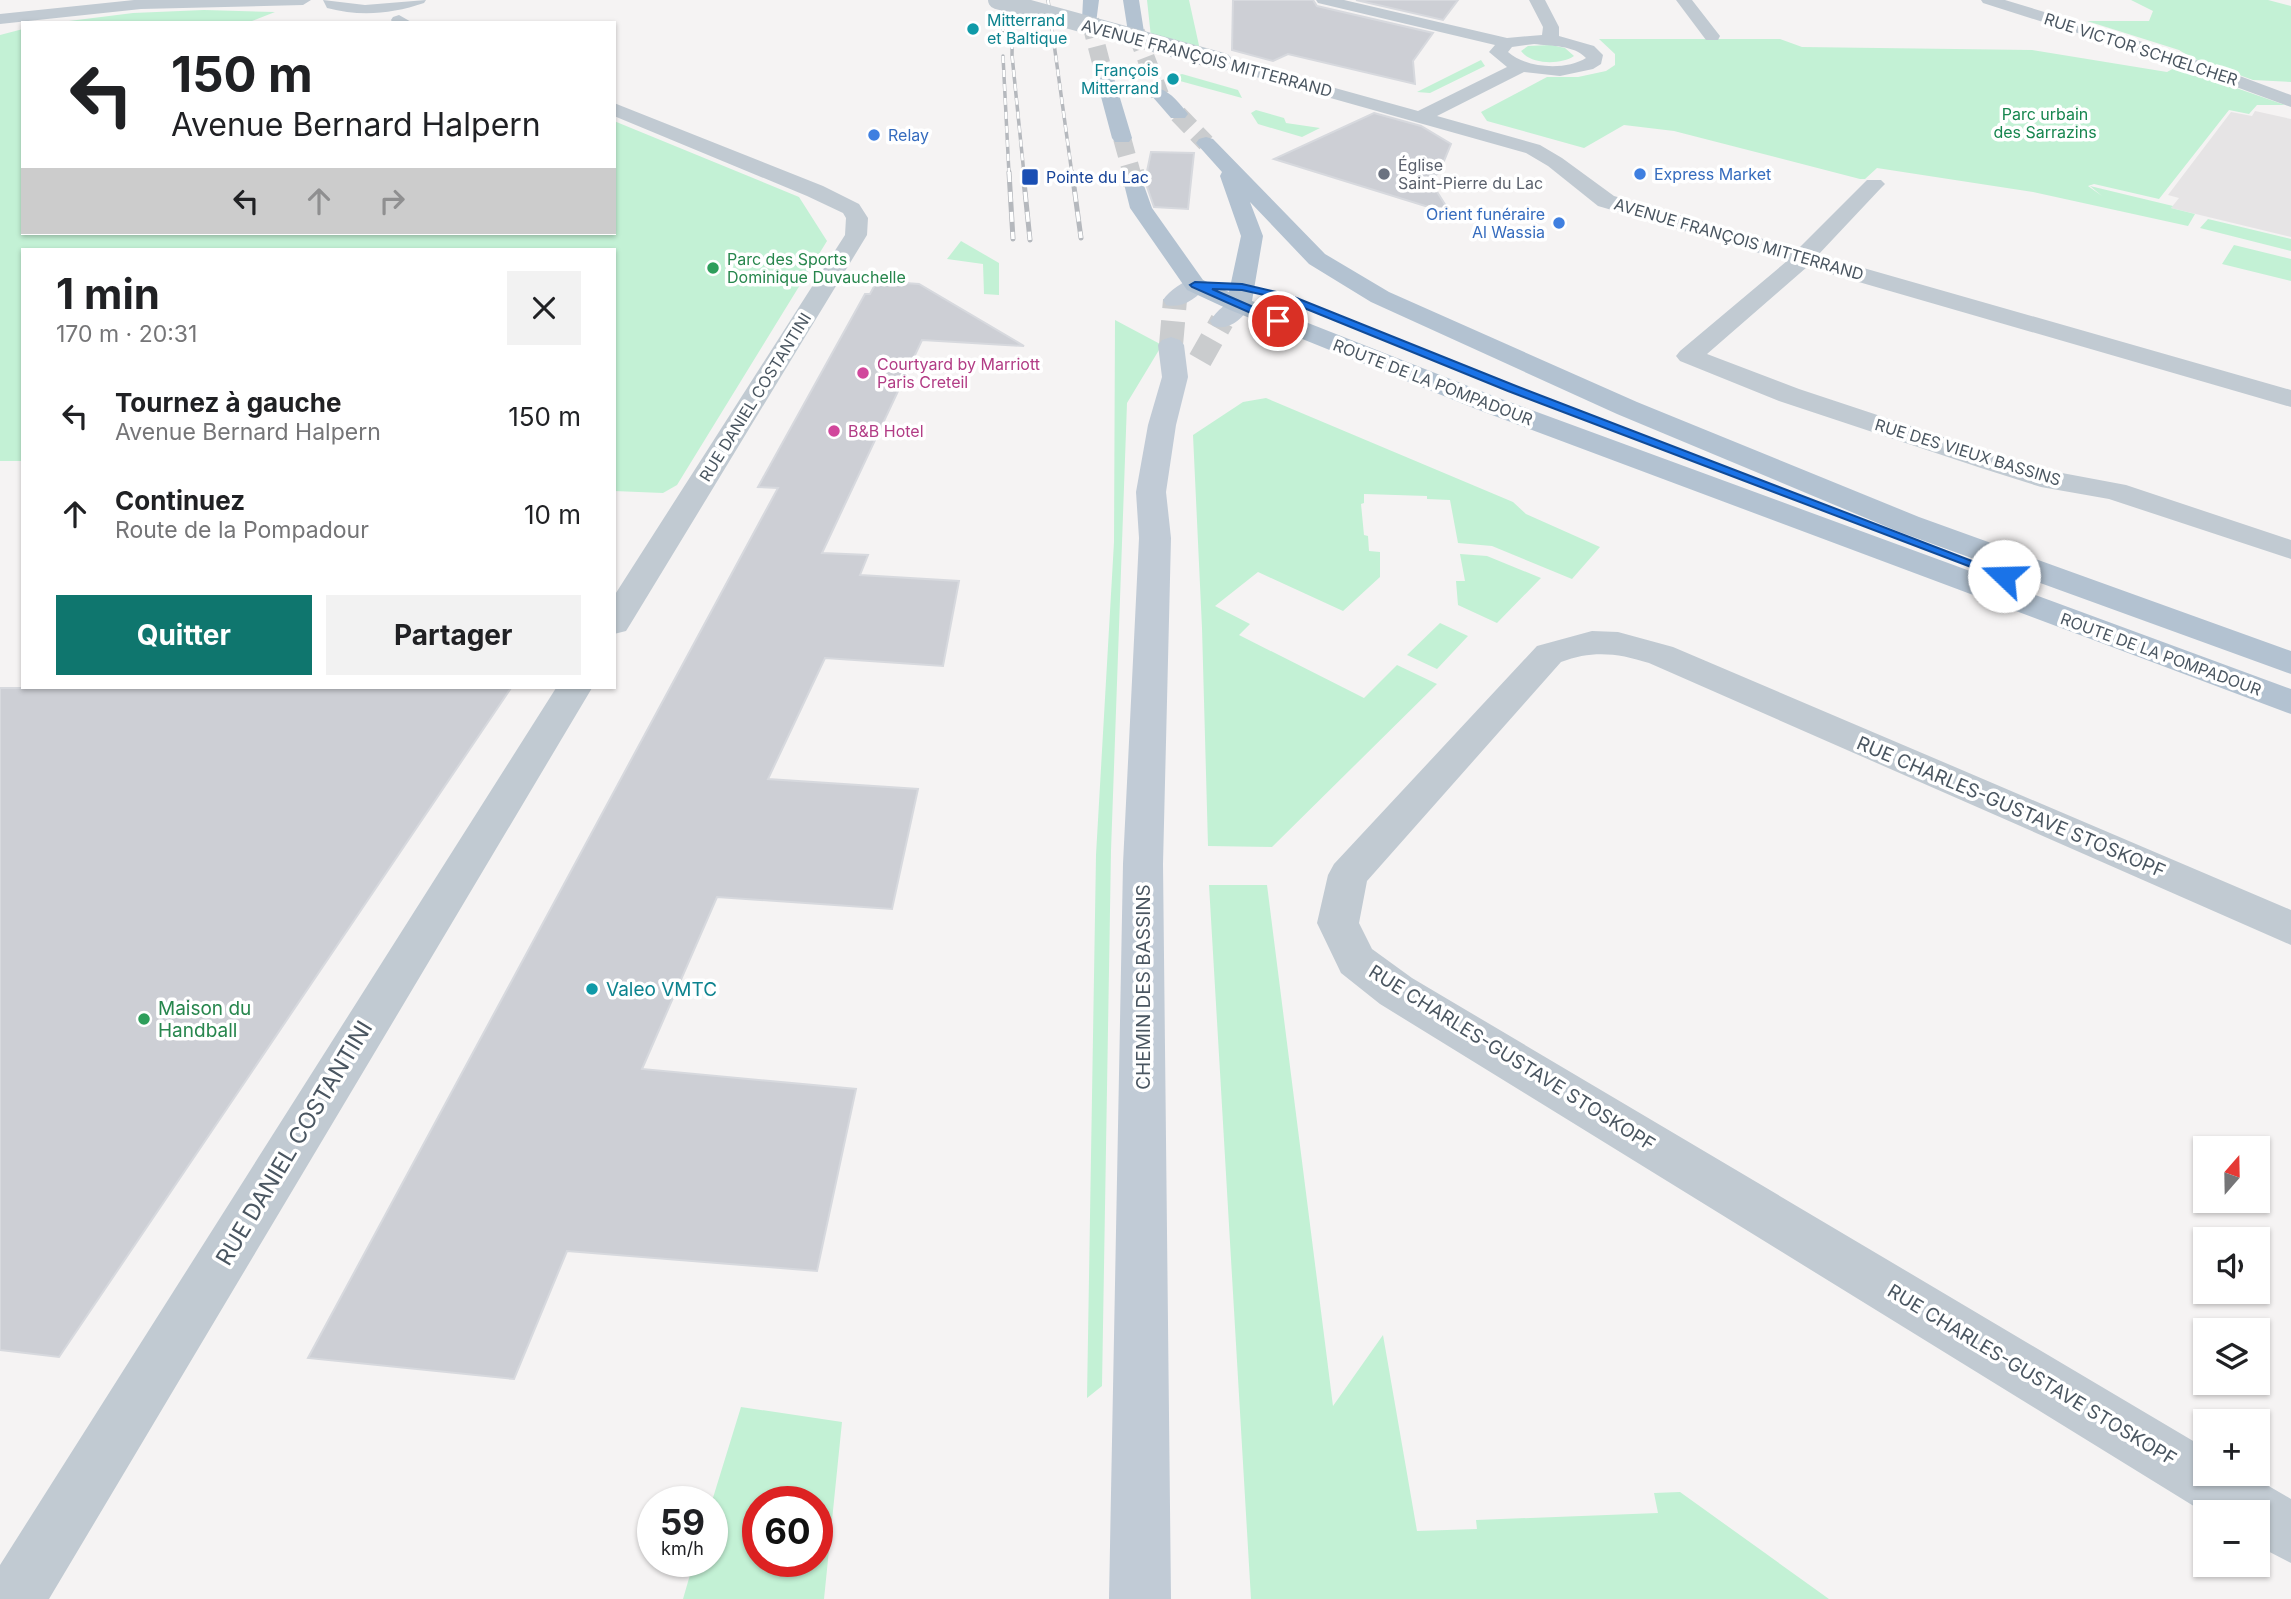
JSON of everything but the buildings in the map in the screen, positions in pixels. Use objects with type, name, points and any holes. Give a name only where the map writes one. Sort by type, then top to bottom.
[{"type":"main road","points":[[1090,20],[1091,0]]},
{"type":"main road","points":[[1131,0],[1136,32]]},
{"type":"main road","points":[[1105,78],[1122,138]]},
{"type":"main road","points":[[1160,95],[1178,114]]},
{"type":"main road","name":"ROUTE DE LA POMPADOUR","points":[[2291,663],[1908,524],[1627,408],[1380,297],[1317,259],[1216,153],[1252,236],[1234,304],[1499,408],[2291,702]]},
{"type":"main road","points":[[1135,184],[1141,208],[1195,285],[1234,304],[1286,297],[1512,389],[2134,625],[2206,633]]},
{"type":"main road","points":[[1175,300],[1195,285]]},
{"type":"main road","name":"CHEMIN DES BASSINS","points":[[1140,1599],[1143,864],[1155,538],[1152,492],[1162,425],[1182,361]]},
{"type":"street","points":[[0,19],[141,4],[303,0]]},
{"type":"street","points":[[249,3],[284,6],[332,3],[401,16],[418,0]]},
{"type":"street","name":"AVENUE FRANÇOIS MITTERRAND","points":[[997,0],[1533,149],[1555,162],[1606,201],[2291,399]]},
{"type":"street","points":[[1324,0],[1507,43],[1550,40],[1588,50],[1595,60],[1591,64],[1568,70],[1522,66],[1502,57],[1498,52],[1507,43]]},
{"type":"street","points":[[1537,0],[1551,27],[1550,40]]},
{"type":"street","points":[[1684,0],[1712,36]]},
{"type":"street","name":"RUE VICTOR SCHŒLCHER","points":[[1989,0],[2144,47],[2291,101]]},
{"type":"street","points":[[1421,117],[1522,66]]},
{"type":"street","name":"RUE DANIEL COSTANTINI","points":[[616,111],[815,191],[851,209],[857,218],[856,235],[616,620]]},
{"type":"street","points":[[1804,258],[1874,184]]},
{"type":"street","name":"RUE DES VIEUX BASSINS","points":[[1804,258],[1689,356],[1789,396],[1991,462],[2041,478],[2115,491],[2291,550]]},
{"type":"street","name":"RUE CHARLES-GUSTAVE STOSKOPF","points":[[2237,1500],[1396,991],[1356,961],[1338,923],[1348,875],[1549,654],[1573,644],[1615,641],[1661,654],[2291,928]]},
{"type":"street","name":"RUE DANIEL COSTANTINI","points":[[14,1599],[147,1388],[418,938],[573,689]]},
{"type":"street","name":"RUE CHARLES-GUSTAVE STOSKOPF","points":[[2270,1520],[2291,1533]]},
{"type":"shaded area","points":[[2255,111],[2291,119],[2291,237],[2171,208],[2179,198],[2168,195],[2231,112],[2252,116]]},
{"type":"green space","points":[[1147,0],[1189,0],[1200,50],[1151,37]]},
{"type":"green space","points":[[2131,0],[2268,0],[2291,6],[2291,82],[2253,80],[2192,58],[2179,50],[2087,21],[2149,21],[2153,11]]},
{"type":"green space","points":[[204,10],[275,12],[252,21],[69,21],[133,13]]},
{"type":"green space","name":"Parc des Sports Dominique Duvauchelle","points":[[21,30],[21,235],[616,235],[616,122],[799,197],[827,241],[677,485],[663,493],[616,491],[616,248],[21,248],[21,461],[0,461],[0,35]]},
{"type":"green space","name":"Parc urbain des Sarrazins","points":[[1599,39],[1780,39],[1802,47],[2032,50],[2167,72],[2176,67],[2285,105],[2257,105],[2249,114],[2229,110],[2159,199],[2094,184],[2088,186],[2102,196],[2090,186],[2195,214],[2188,226],[2033,192],[1877,168],[1865,179],[1860,179],[1674,131],[1624,125],[1584,148],[1487,121],[1481,112],[1547,77],[1578,77],[1606,71],[1615,65],[1615,54]]},
{"type":"green space","points":[[1551,45],[1565,48],[1574,56],[1562,61],[1546,62],[1532,59],[1521,51],[1528,46]]},
{"type":"green space","points":[[1481,60],[1485,66],[1430,93],[1417,92]]},
{"type":"green space","points":[[1179,75],[1238,90],[1242,98],[1180,81]]},
{"type":"green space","points":[[1256,110],[1284,118],[1286,123],[1320,128],[1302,137],[1258,124],[1251,113]]},
{"type":"green space","points":[[2208,219],[2291,239],[2291,251],[2200,228]]},
{"type":"green space","points":[[961,241],[999,263],[999,295],[984,294],[983,264],[947,259]]},
{"type":"green space","points":[[2234,245],[2291,259],[2291,281],[2222,264]]},
{"type":"green space","points":[[1115,320],[1162,345],[1127,403],[1111,851],[1102,1386],[1087,1398],[1096,855],[1114,542]]},
{"type":"green space","points":[[1266,398],[1513,502],[1526,514],[1600,547],[1572,579],[1492,546],[1458,543],[1450,500],[1427,499],[1427,496],[1364,494],[1364,503],[1361,504],[1364,535],[1368,536],[1369,551],[1380,552],[1380,577],[1343,611],[1258,572],[1215,606],[1250,624],[1239,635],[1364,698],[1397,665],[1437,684],[1272,847],[1208,846],[1193,435],[1243,402]]},
{"type":"green space","points":[[1460,554],[1487,556],[1541,578],[1497,623],[1458,605],[1456,581],[1465,581]]},
{"type":"green space","points":[[1440,623],[1468,636],[1437,669],[1407,655]]},
{"type":"green space","points":[[1209,885],[1267,885],[1333,1406],[1383,1335],[1417,1531],[1477,1529],[1476,1520],[1658,1513],[1654,1493],[1680,1492],[1829,1599],[1251,1599]]},
{"type":"green space","points":[[741,1407],[842,1422],[833,1510],[833,1486],[742,1486],[742,1577],[826,1577],[824,1599],[683,1599],[689,1577],[728,1577],[728,1486],[717,1486]]},
{"type":"tunnel","points":[[1090,20],[1105,78]]},
{"type":"tunnel","points":[[1136,32],[1160,95]]},
{"type":"tunnel","points":[[1178,114],[1206,143]]},
{"type":"tunnel","points":[[1122,138],[1132,174]]},
{"type":"tunnel","points":[[1132,172],[1135,184]]},
{"type":"tunnel","points":[[1171,345],[1175,300]]},
{"type":"tunnel","points":[[1200,360],[1222,321]]},
{"type":"railway","points":[[1003,0],[1003,31]]},
{"type":"railway","points":[[1013,0],[1012,55],[1024,174]]},
{"type":"railway","points":[[1048,0],[1072,174]]},
{"type":"railway","points":[[1003,56],[1009,174]]},
{"type":"railway","points":[[1009,172],[1013,239]]},
{"type":"railway","points":[[1023,172],[1030,240]]},
{"type":"railway","points":[[1072,172],[1081,238]]},
{"type":"place","name":"Mitterrand et Baltique","points":[[973,29]]},
{"type":"place","name":"François Mitterrand","points":[[1173,79]]},
{"type":"place","name":"Relay","points":[[874,135]]},
{"type":"place","name":"Église Saint-Pierre du Lac","points":[[1384,174]]},
{"type":"place","name":"Express Market","points":[[1640,174]]},
{"type":"place","name":"Pointe du Lac","points":[[1030,177]]},
{"type":"place","name":"Orient funéraire Al Wassia","points":[[1559,223]]},
{"type":"place","name":"Parc des Sports Dominique Duvauchelle","points":[[713,268]]},
{"type":"place","name":"Courtyard by Marriott Paris Creteil","points":[[863,373]]},
{"type":"place","name":"B&B Hotel","points":[[834,431]]},
{"type":"place","name":"Valeo VMTC","points":[[592,989]]},
{"type":"place","name":"Maison du Handball","points":[[144,1019]]},
{"type":"route","points":[[1278,321],[1238,306],[1195,285],[1242,287],[1286,297],[1512,389],[2004,576]]}]
